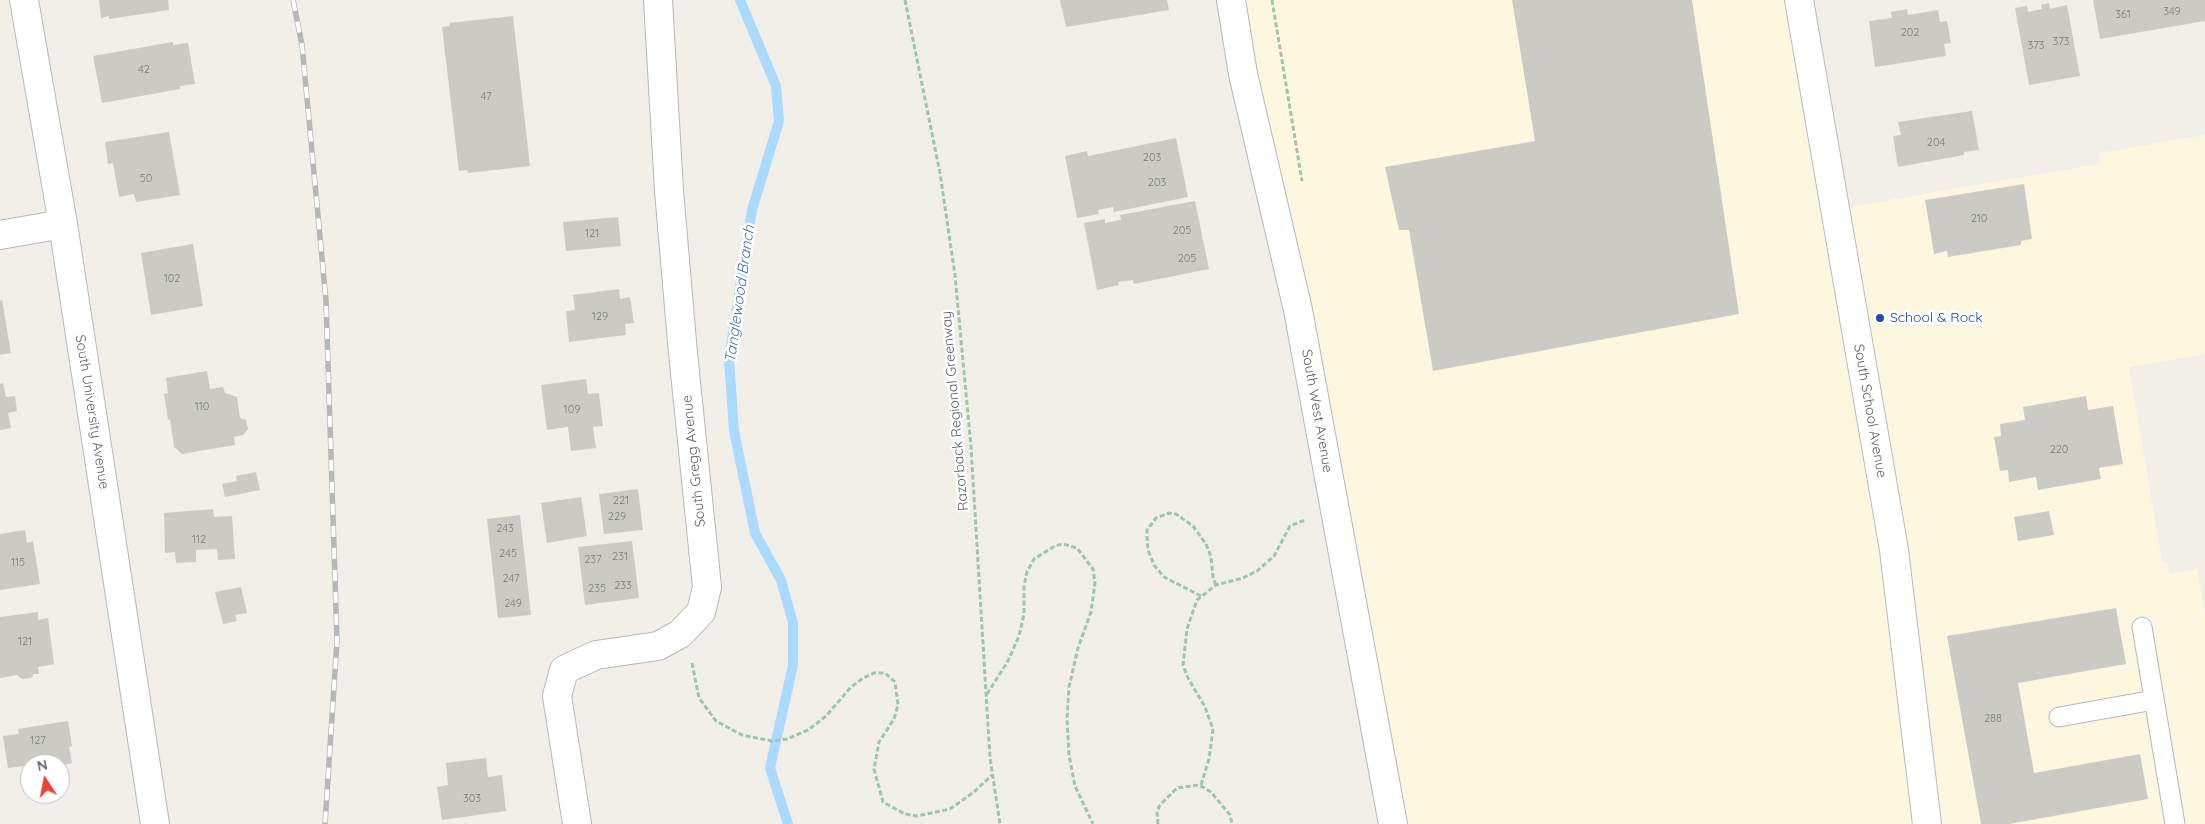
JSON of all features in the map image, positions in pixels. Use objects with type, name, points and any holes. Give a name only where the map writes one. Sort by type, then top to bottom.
[{"type":"street","name":"South University Avenue","points":[[24,0],[63,224],[155,824]]},
{"type":"street","name":"South Gregg Avenue","points":[[577,824],[557,696],[564,670],[596,655],[658,646],[680,634],[701,612],[707,587],[674,248],[658,0]]},
{"type":"street","name":"South West Avenue","points":[[1231,0],[1243,74],[1298,310],[1393,824]]},
{"type":"street","name":"South School Avenue","points":[[1799,0],[1894,550],[1927,824]]},
{"type":"street","points":[[0,235],[63,224]]},
{"type":"lane","points":[[2142,627],[2175,824]]},
{"type":"lane","points":[[2059,717],[2154,700]]},
{"type":"path","name":"Razorback Regional Greenway","points":[[905,0],[940,173],[955,275],[971,447],[986,694],[993,774],[1000,824]]},
{"type":"path","points":[[1201,786],[1209,759],[1212,729],[1205,707],[1188,678],[1182,657],[1187,629],[1197,600],[1216,585],[1243,578],[1257,571],[1274,556],[1290,526],[1308,519],[1333,500]]},
{"type":"path","points":[[1201,596],[1164,576],[1154,565],[1148,550],[1147,530],[1156,518],[1162,514],[1176,514],[1194,526],[1206,544],[1211,557],[1213,577],[1216,585]]},
{"type":"path","points":[[986,694],[1008,661],[1019,636],[1024,614],[1024,586],[1034,558],[1055,546],[1063,544],[1077,548],[1094,569],[1095,583],[1091,612],[1078,648],[1069,687],[1069,746],[1076,786],[1093,824]]},
{"type":"path","points":[[680,634],[689,650],[699,698],[716,721],[756,739],[787,739],[808,730],[826,716],[851,687],[863,678],[874,673],[885,673],[895,682],[898,704],[894,719],[879,742],[874,769],[884,802],[905,814],[917,816],[950,810],[974,792],[993,774]]},
{"type":"path","points":[[1158,824],[1157,811],[1160,805],[1177,788],[1190,785],[1201,786],[1212,792],[1230,815],[1232,824]]},
{"type":"shaded area","points":[[1231,0],[1799,0],[1836,209],[2100,164],[2099,153],[2205,135],[2205,354],[2129,367],[2162,562],[2167,561],[2169,574],[2197,569],[2205,615],[2205,824],[1393,824]]},
{"type":"building","points":[[99,0],[168,0],[169,10],[109,19],[109,16],[101,18]]},
{"type":"building","points":[[1060,0],[1167,0],[1169,10],[1066,27]]},
{"type":"building","points":[[1512,0],[1692,0],[1739,314],[1433,371],[1409,230],[1399,230],[1385,167],[1535,141]]},
{"type":"building","points":[[2093,0],[2205,0],[2205,21],[2100,39]]},
{"type":"building","points":[[2049,3],[2050,9],[2067,5],[2080,76],[2029,85],[2015,8],[2027,6],[2028,12],[2042,9],[2041,5]]},
{"type":"building","points":[[1907,9],[1908,15],[1938,10],[1940,22],[1947,21],[1951,43],[1944,44],[1946,56],[1875,67],[1869,21],[1892,18],[1891,12]]},
{"type":"building","points":[[513,16],[530,166],[468,173],[467,170],[459,171],[442,27],[450,26],[449,23]]},
{"type":"building","points":[[173,42],[173,45],[188,43],[195,84],[180,86],[180,89],[102,103],[93,56]]},
{"type":"building","points":[[1972,111],[1979,150],[1964,152],[1964,155],[1898,167],[1893,136],[1901,135],[1898,122]]},
{"type":"building","points":[[169,132],[180,195],[136,202],[134,194],[119,197],[113,163],[108,164],[105,142]]},
{"type":"building","points":[[1176,138],[1188,197],[1114,212],[1113,207],[1098,210],[1099,214],[1077,218],[1065,156],[1087,151],[1088,156]]},
{"type":"building","points":[[2024,184],[2032,239],[2021,241],[2021,245],[1948,257],[1947,251],[1934,254],[1925,200]]},
{"type":"building","points":[[1195,201],[1209,269],[1134,284],[1133,280],[1118,282],[1119,285],[1097,290],[1084,223],[1105,219],[1105,223],[1121,220],[1120,215]]},
{"type":"building","points":[[618,217],[621,246],[566,251],[563,222]]},
{"type":"building","points":[[193,244],[203,306],[151,315],[141,253]]},
{"type":"building","points":[[619,289],[620,299],[630,297],[634,323],[625,324],[626,335],[569,342],[566,311],[575,310],[573,295]]},
{"type":"building","points":[[2,300],[11,353],[0,355],[0,301]]},
{"type":"building","points":[[207,371],[210,389],[223,387],[225,393],[237,397],[240,418],[246,420],[248,429],[243,435],[234,437],[235,445],[182,454],[174,447],[170,419],[168,420],[164,394],[168,393],[166,378]]},
{"type":"building","points":[[586,379],[588,394],[599,393],[603,426],[593,427],[596,448],[571,451],[568,427],[547,430],[541,385]]},
{"type":"building","points":[[3,383],[6,397],[15,396],[17,411],[8,413],[11,428],[0,430],[0,384]]},
{"type":"building","points":[[2086,396],[2088,410],[2113,406],[2123,464],[2099,468],[2101,479],[2038,490],[2036,477],[2009,482],[2008,470],[2000,471],[1994,437],[2001,436],[2000,424],[2025,420],[2023,407]]},
{"type":"building","points":[[256,472],[260,490],[225,497],[222,484],[237,481],[236,476]]},
{"type":"building","points":[[638,489],[643,530],[604,534],[599,494]]},
{"type":"building","points":[[581,497],[587,536],[547,543],[541,503]]},
{"type":"building","points":[[213,509],[214,517],[232,516],[235,559],[218,560],[217,549],[196,550],[196,562],[176,563],[175,552],[165,553],[164,513]]},
{"type":"building","points":[[2049,511],[2054,535],[2018,541],[2014,517]]},
{"type":"building","points":[[520,515],[531,615],[498,618],[487,519]]},
{"type":"building","points":[[25,530],[27,543],[33,541],[40,584],[0,590],[0,534]]},
{"type":"building","points":[[632,541],[639,598],[585,605],[578,547]]},
{"type":"building","points":[[241,587],[247,613],[235,615],[237,621],[223,624],[215,592]]},
{"type":"building","points":[[2116,608],[2126,664],[2018,683],[2034,773],[2140,754],[2148,799],[2009,824],[1981,824],[1947,636]]},
{"type":"building","points":[[38,612],[38,620],[48,618],[54,664],[38,667],[39,674],[34,674],[31,678],[22,679],[17,675],[0,678],[0,617]]},
{"type":"building","points":[[68,721],[72,746],[69,747],[72,763],[70,764],[70,754],[20,754],[20,766],[8,768],[3,736],[19,734],[18,729]]},
{"type":"building","points":[[486,758],[488,777],[502,775],[506,811],[442,820],[437,787],[448,785],[446,763]]},
{"type":"waterway","name":"Tanglewood Branch","points":[[740,0],[776,86],[779,121],[752,210],[729,359],[734,431],[755,533],[781,580],[793,623],[793,665],[770,768],[788,824]]},
{"type":"railway","points":[[293,0],[302,45],[326,301],[337,641],[325,824]]},
{"type":"place","name":"School & Rock","points":[[1880,318]]}]
